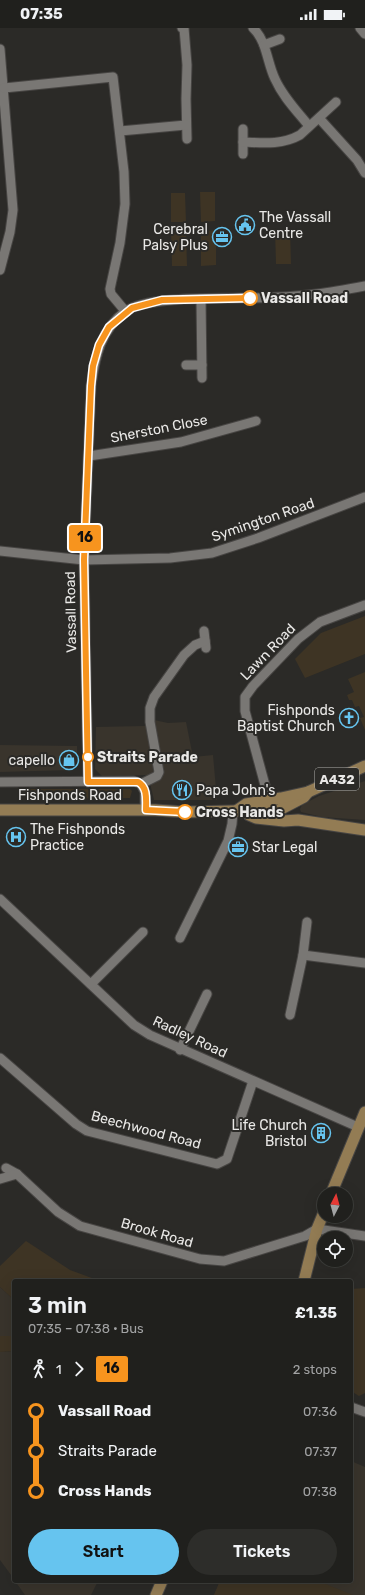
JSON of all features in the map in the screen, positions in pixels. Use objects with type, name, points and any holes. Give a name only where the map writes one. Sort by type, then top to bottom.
[{"type":"main road","name":"A432","points":[[269,800],[308,792],[365,766]]},
{"type":"main road","name":"A432","points":[[279,810],[304,797],[308,792]]},
{"type":"main road","name":"Fishponds Road","points":[[237,811],[246,804],[269,800]]},
{"type":"main road","name":"Fishponds Road","points":[[0,810],[146,810],[185,812],[279,810]]},
{"type":"main road","points":[[279,810],[298,820]]},
{"type":"main road","points":[[237,811],[256,818],[284,821],[298,820],[365,830]]},
{"type":"main road","points":[[334,1187],[365,1112]]},
{"type":"main road","points":[[304,1279],[319,1223]]},
{"type":"main road","points":[[156,1595],[161,1583]]},
{"type":"street","points":[[182,28],[184,28],[187,65],[187,139]]},
{"type":"street","points":[[253,28],[264,45],[275,79],[286,98],[309,126]]},
{"type":"street","points":[[360,28],[365,34]]},
{"type":"street","points":[[264,45],[280,39]]},
{"type":"street","points":[[0,49],[4,88],[4,159],[12,198],[12,216],[0,270]]},
{"type":"street","points":[[4,88],[114,77],[124,178],[124,212],[120,243],[110,289],[111,294],[126,312]]},
{"type":"street","points":[[244,142],[271,143],[288,141],[300,135],[336,102]]},
{"type":"street","points":[[319,118],[356,160],[365,173]]},
{"type":"street","points":[[120,131],[186,125]]},
{"type":"street","points":[[243,129],[243,154]]},
{"type":"street","name":"Vassall Road","points":[[88,782],[84,560],[91,386],[93,366],[99,345],[109,327],[132,308],[162,300],[315,295],[365,286]]},
{"type":"street","points":[[200,299],[202,378]]},
{"type":"street","points":[[186,365],[202,365]]},
{"type":"street","name":"Sherston Close","points":[[89,456],[181,442],[256,421]]},
{"type":"street","name":"Symington Road","points":[[0,551],[84,560],[170,558],[212,552],[258,538],[365,497]]},
{"type":"street","name":"Lawn Road","points":[[269,800],[245,711],[245,697],[253,686],[298,639],[320,622],[365,605]]},
{"type":"street","points":[[141,784],[157,776],[158,772],[150,722],[150,708],[154,697],[184,655],[195,645],[206,644],[204,631]]},
{"type":"street","points":[[0,782],[134,781],[141,784],[145,792],[146,810]]},
{"type":"street","points":[[180,938],[228,841],[237,811]]},
{"type":"street","name":"Radley Road","points":[[0,899],[134,1024],[150,1035],[180,1050],[358,1127]]},
{"type":"street","points":[[290,1015],[303,955],[307,922]]},
{"type":"street","points":[[91,984],[143,932]]},
{"type":"street","points":[[303,955],[365,963]]},
{"type":"street","points":[[180,1050],[207,994]]},
{"type":"street","name":"Beechwood Road","points":[[0,1058],[76,1124],[87,1131],[218,1164],[227,1159],[253,1081]]},
{"type":"street","name":"Brook Road","points":[[6,1168],[18,1174],[58,1212],[80,1226],[200,1260],[224,1261],[305,1236],[317,1229]]},
{"type":"street","points":[[0,1179],[18,1174]]},
{"type":"street","points":[[317,1229],[365,1236]]},
{"type":"street","points":[[353,1409],[365,1412]]},
{"type":"shaded area","points":[[200,192],[215,192],[215,221],[201,222]]},
{"type":"shaded area","points":[[171,193],[185,193],[186,222],[171,222]]},
{"type":"shaded area","points":[[275,229],[290,229],[291,264],[276,264]]},
{"type":"shaded area","points":[[216,230],[216,265],[201,266],[201,231]]},
{"type":"shaded area","points":[[171,231],[186,231],[187,266],[172,266]]},
{"type":"shaded area","points":[[365,616],[365,654],[305,678],[295,659],[321,633]]},
{"type":"shaded area","points":[[365,672],[365,730],[360,718],[364,717],[359,706],[355,707],[352,700],[349,700],[347,695],[354,692],[348,679]]},
{"type":"shaded area","points":[[154,720],[168,723],[186,722],[193,757],[213,755],[217,800],[154,800],[148,775],[102,776],[95,769],[96,727],[144,726]]},
{"type":"shaded area","points":[[0,745],[77,746],[77,765],[72,770],[0,772]]},
{"type":"shaded area","points":[[365,781],[365,820],[322,817],[301,812],[300,809],[302,805],[319,796]]},
{"type":"shaded area","points":[[28,789],[130,789],[132,791],[130,798],[28,799]]},
{"type":"shaded area","points":[[26,1241],[70,1270],[95,1279],[12,1279],[12,1298],[0,1287],[0,1266]]},
{"type":"shaded area","points":[[0,1287],[12,1298],[12,1336],[0,1336]]},
{"type":"shaded area","points":[[365,1288],[365,1393],[359,1396],[353,1392],[353,1289]]},
{"type":"shaded area","points":[[0,1336],[12,1336],[12,1351],[0,1352]]},
{"type":"shaded area","points":[[12,1351],[12,1576],[0,1560],[0,1352]]},
{"type":"shaded area","points":[[353,1462],[365,1467],[365,1595],[214,1595],[219,1583],[353,1583]]},
{"type":"shaded area","points":[[16,1583],[97,1583],[91,1595],[25,1595]]},
{"type":"shaded area","points":[[219,1583],[323,1583],[353,1595],[214,1595]]},
{"type":"bus line","name":"16","points":[[185,812],[146,810],[144,788],[138,782],[88,782],[84,560],[93,366],[99,345],[109,327],[132,308],[162,300],[250,298]]},
{"type":"place","name":"The Vassall Centre","points":[[245,225]]},
{"type":"place","name":"Cerebral Palsy Plus","points":[[222,237]]},
{"type":"place","name":"Vassall Road","points":[[250,298]]},
{"type":"place","name":"Fishponds Baptist Church","points":[[349,718]]},
{"type":"place","name":"Straits Parade","points":[[88,757]]},
{"type":"place","name":"capello","points":[[69,760]]},
{"type":"place","name":"Papa John's","points":[[182,790]]},
{"type":"place","name":"Cross Hands","points":[[185,812]]},
{"type":"place","name":"The Fishponds Practice","points":[[16,837]]},
{"type":"place","name":"Star Legal","points":[[238,847]]},
{"type":"place","name":"Life Church Bristol","points":[[321,1133]]}]
